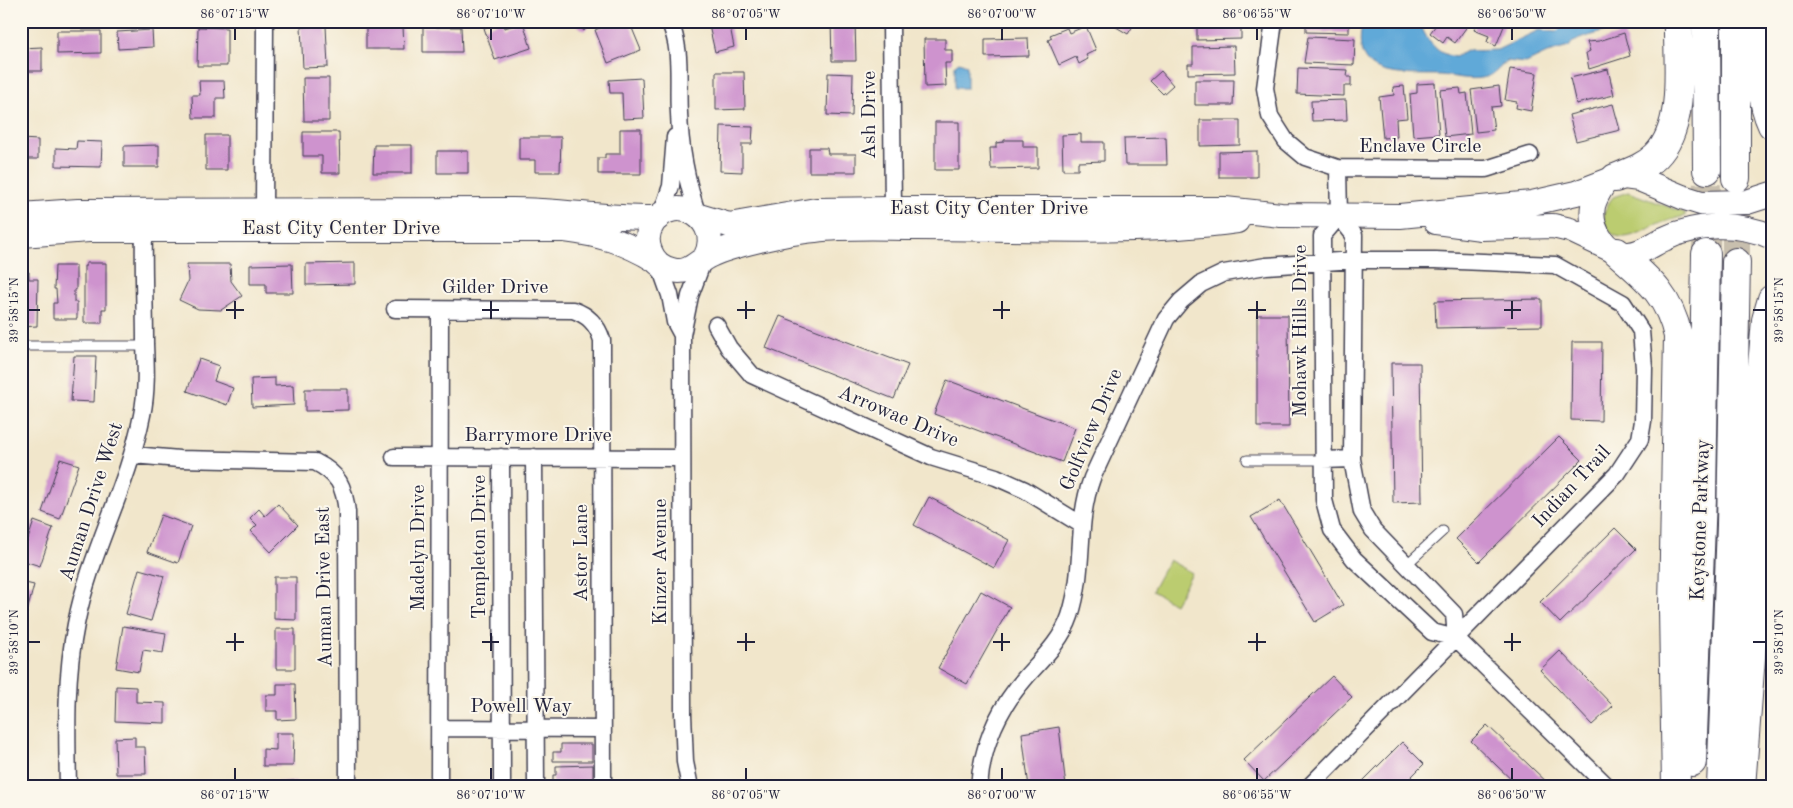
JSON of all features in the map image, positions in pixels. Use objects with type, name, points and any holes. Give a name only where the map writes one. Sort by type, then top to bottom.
[{"type":"highway","points":[[1610,180],[1641,167],[1655,157],[1670,136],[1676,113],[1678,21]]},
{"type":"highway","points":[[1706,21],[1706,170]]},
{"type":"highway","points":[[1736,21],[1736,178]]},
{"type":"highway","points":[[1762,21],[1763,93],[1772,125]]},
{"type":"highway","points":[[1615,252],[1646,276],[1661,293],[1674,318],[1678,336],[1673,609],[1676,787]]},
{"type":"highway","name":"Keystone Parkway","points":[[1691,787],[1702,507],[1706,254]]},
{"type":"highway","name":"Keystone Parkway","points":[[1721,787],[1731,543],[1736,262]]},
{"type":"highway","points":[[1741,787],[1754,618],[1756,436],[1766,320],[1772,299]]},
{"type":"street","points":[[264,210],[265,21]]},
{"type":"street","points":[[668,21],[678,50],[679,115],[686,178],[698,216],[708,229],[710,236],[710,244],[704,260],[689,270],[681,271],[666,268],[657,262],[651,253],[648,238],[652,224],[659,216],[671,186],[679,115]]},
{"type":"street","name":"Ash Drive","points":[[891,21],[893,209]]},
{"type":"street","name":"Enclave Circle","points":[[1274,21],[1266,88],[1270,116],[1286,141],[1305,157],[1338,168],[1486,169],[1530,155]]},
{"type":"street","points":[[1338,168],[1339,216]]},
{"type":"street","points":[[1772,194],[1747,202],[1701,203],[1682,198],[1639,179],[1610,180],[1597,194],[1592,212],[1599,237],[1615,252],[1636,253],[1673,235],[1713,227],[1749,228],[1772,237]]},
{"type":"street","name":"East City Center Drive","points":[[698,216],[732,224],[816,210],[893,209],[1225,209],[1281,215],[1400,216],[1532,203],[1576,193],[1610,180]]},
{"type":"street","points":[[659,216],[670,210],[680,209],[698,216]]},
{"type":"street","name":"East City Center Drive","points":[[21,215],[78,211],[548,210],[617,219],[659,216]]},
{"type":"street","name":"East City Center Drive","points":[[704,260],[758,241],[815,230],[1197,227],[1281,215]]},
{"type":"street","name":"Mohawk Hills Drive","points":[[1339,216],[1322,236],[1338,260],[1352,459],[1362,512],[1373,530],[1454,614],[1456,638],[1432,632],[1354,559],[1332,530],[1324,500],[1323,460],[1338,260],[1354,235],[1339,216]]},
{"type":"street","name":"East City Center Drive","points":[[1400,216],[1481,228],[1553,226],[1570,230],[1615,252]]},
{"type":"street","name":"East City Center Drive","points":[[21,235],[57,230],[565,230],[610,238],[633,247],[657,262]]},
{"type":"street","name":"Auman Drive West","points":[[68,787],[69,676],[76,624],[85,590],[134,455],[145,393],[144,230]]},
{"type":"street","name":"Kinzer Avenue","points":[[690,787],[685,762],[684,737],[682,335],[690,296],[704,260]]},
{"type":"street","name":"Golfview Drive","points":[[979,787],[980,771],[992,728],[1007,702],[1048,653],[1069,618],[1078,588],[1085,497],[1153,343],[1166,319],[1181,301],[1201,284],[1224,273],[1338,260]]},
{"type":"street","name":"Indian Trail","points":[[1309,787],[1617,474],[1640,439],[1643,422],[1644,368],[1641,331],[1623,303],[1555,265],[1435,260],[1338,260]]},
{"type":"street","name":"Kinzer Avenue","points":[[657,262],[670,295],[677,327],[682,335]]},
{"type":"street","name":"Gilder Drive","points":[[395,309],[573,310],[583,314],[592,321]]},
{"type":"street","name":"Madelyn Drive","points":[[439,787],[440,310]]},
{"type":"street","name":"Astor Lane","points":[[592,321],[599,329],[602,340],[603,787]]},
{"type":"street","name":"Arrowae Drive","points":[[716,325],[733,354],[752,375],[931,457],[1010,483],[1082,525]]},
{"type":"street","name":"Auman Drive East","points":[[134,455],[179,459],[315,462],[329,469],[339,480],[345,492],[347,512],[348,787]]},
{"type":"street","name":"Barrymore Drive","points":[[394,457],[682,458]]},
{"type":"street","name":"Templeton Drive","points":[[501,457],[502,787]]},
{"type":"street","points":[[534,457],[536,787]]},
{"type":"street","points":[[1323,460],[1352,459]]},
{"type":"street","points":[[1456,638],[1608,787]]},
{"type":"street","name":"Powell Way","points":[[439,728],[604,729]]},
{"type":"lane","points":[[21,346],[145,346]]},
{"type":"lane","points":[[1247,460],[1323,460]]},
{"type":"lane","points":[[1406,565],[1443,532]]},
{"type":"green space","points":[[1628,192],[1685,213],[1685,216],[1662,223],[1637,234],[1622,237],[1615,236],[1609,231],[1605,223],[1605,212],[1613,197]]},
{"type":"green space","points":[[1169,560],[1192,573],[1175,604],[1152,591]]},
{"type":"water","points":[[1363,21],[1419,21],[1432,45],[1442,53],[1455,57],[1466,51],[1497,50],[1539,30],[1556,32],[1567,21],[1625,21],[1621,26],[1573,41],[1569,47],[1547,53],[1526,63],[1506,61],[1489,76],[1471,79],[1440,75],[1409,75],[1380,70],[1370,64],[1363,55],[1360,41]]},
{"type":"water","points":[[959,62],[967,65],[967,88],[955,88],[955,65]]},
{"type":"building","points":[[503,21],[505,28],[523,22],[531,48],[495,60],[484,28]]},
{"type":"building","points":[[573,21],[592,21],[584,31]]},
{"type":"building","points":[[617,21],[629,21],[641,50],[608,63],[595,30]]},
{"type":"building","points":[[708,21],[729,21],[734,47],[715,52]]},
{"type":"building","points":[[831,21],[855,21],[856,61],[832,61]]},
{"type":"building","points":[[1106,21],[1136,21],[1128,34]]},
{"type":"building","points":[[1197,21],[1241,21],[1241,39],[1197,40]]},
{"type":"building","points":[[1306,21],[1349,21],[1349,33],[1306,32]]},
{"type":"building","points":[[1439,21],[1471,21],[1455,43],[1447,37],[1443,43],[1430,33]]},
{"type":"building","points":[[1477,21],[1506,21],[1496,46],[1487,42],[1489,36],[1474,30]]},
{"type":"building","points":[[326,26],[328,67],[303,68],[301,27]]},
{"type":"building","points":[[403,26],[404,49],[366,49],[366,27]]},
{"type":"building","points":[[1086,26],[1096,50],[1086,55],[1088,59],[1079,64],[1076,57],[1059,65],[1048,40],[1052,38],[1050,35],[1067,28],[1069,33]]},
{"type":"building","points":[[198,27],[227,28],[227,66],[197,66]]},
{"type":"building","points":[[423,27],[461,27],[462,52],[423,52]]},
{"type":"building","points":[[152,30],[153,47],[118,49],[117,32]]},
{"type":"building","points":[[57,31],[101,31],[101,53],[57,54]]},
{"type":"building","points":[[1624,33],[1630,56],[1589,69],[1586,53],[1590,51],[1587,42],[1599,41]]},
{"type":"building","points":[[1308,37],[1355,39],[1354,65],[1304,63]]},
{"type":"building","points":[[1028,38],[1029,56],[985,57],[985,39]]},
{"type":"building","points":[[924,39],[945,39],[945,50],[952,50],[952,63],[945,63],[946,86],[925,87]]},
{"type":"building","points":[[1234,46],[1235,73],[1188,74],[1188,64],[1193,64],[1193,47]]},
{"type":"building","points":[[42,47],[42,71],[21,71],[21,48]]},
{"type":"building","points":[[1298,68],[1348,70],[1347,77],[1351,77],[1351,86],[1344,86],[1344,96],[1297,94]]},
{"type":"building","points":[[1510,69],[1537,73],[1531,111],[1516,108],[1517,102],[1505,100]]},
{"type":"building","points":[[1608,69],[1614,95],[1576,104],[1570,78]]},
{"type":"building","points":[[1161,71],[1173,85],[1163,94],[1150,81]]},
{"type":"building","points":[[716,72],[744,72],[745,109],[716,110]]},
{"type":"building","points":[[828,73],[853,74],[852,116],[827,115]]},
{"type":"building","points":[[303,78],[329,78],[329,121],[304,121]]},
{"type":"building","points":[[642,78],[644,118],[623,119],[622,93],[610,93],[609,80]]},
{"type":"building","points":[[1195,80],[1234,80],[1233,105],[1195,105]]},
{"type":"building","points":[[199,81],[224,81],[225,98],[216,98],[216,118],[193,118],[192,95],[200,95]]},
{"type":"building","points":[[1435,83],[1439,134],[1413,136],[1410,94],[1417,93],[1417,84]]},
{"type":"building","points":[[1404,86],[1407,118],[1396,119],[1397,137],[1383,138],[1379,97],[1394,95],[1393,87]]},
{"type":"building","points":[[1499,86],[1501,106],[1491,107],[1494,130],[1476,132],[1471,90]]},
{"type":"building","points":[[1460,88],[1461,94],[1467,93],[1471,134],[1445,137],[1440,90]]},
{"type":"building","points":[[1346,100],[1347,120],[1312,121],[1311,101]]},
{"type":"building","points":[[1613,104],[1620,130],[1576,141],[1569,115]]},
{"type":"building","points":[[1200,120],[1240,120],[1240,145],[1200,146]]},
{"type":"building","points":[[935,122],[959,122],[959,170],[935,170]]},
{"type":"building","points":[[721,126],[753,127],[752,144],[742,144],[742,172],[720,171]]},
{"type":"building","points":[[620,129],[641,129],[641,174],[598,174],[598,158],[605,158],[605,154],[620,154]]},
{"type":"building","points":[[303,132],[339,132],[340,173],[322,173],[322,156],[303,156]]},
{"type":"building","points":[[1081,134],[1081,142],[1104,142],[1104,161],[1078,162],[1078,170],[1063,170],[1062,135]]},
{"type":"building","points":[[206,135],[227,135],[227,170],[206,170]]},
{"type":"building","points":[[519,137],[561,137],[560,172],[535,172],[535,160],[519,160]]},
{"type":"building","points":[[1166,137],[1167,165],[1125,165],[1124,138]]},
{"type":"building","points":[[21,139],[38,140],[38,159],[21,159]]},
{"type":"building","points":[[1004,140],[1023,140],[1023,147],[1038,147],[1038,168],[991,169],[990,148],[996,148],[996,143],[1004,142]]},
{"type":"building","points":[[77,141],[102,142],[101,167],[56,166],[56,148],[76,149]]},
{"type":"building","points":[[159,145],[159,167],[124,167],[124,146]]},
{"type":"building","points":[[374,145],[412,145],[412,173],[373,173]]},
{"type":"building","points":[[809,148],[827,148],[828,154],[856,154],[856,172],[809,172]]},
{"type":"building","points":[[437,151],[468,151],[468,173],[437,173]]},
{"type":"building","points":[[1257,151],[1257,177],[1219,177],[1219,152]]},
{"type":"building","points":[[86,263],[106,263],[106,309],[102,309],[102,323],[84,323],[84,266],[86,266]]},
{"type":"building","points":[[355,263],[355,284],[306,285],[306,264]]},
{"type":"building","points":[[187,264],[230,264],[231,281],[242,296],[221,310],[198,309],[179,300],[188,281]]},
{"type":"building","points":[[292,264],[293,293],[266,293],[266,284],[250,284],[250,265]]},
{"type":"building","points":[[55,266],[76,266],[74,302],[77,302],[77,319],[53,319],[53,303],[57,303],[56,289],[54,289]]},
{"type":"building","points":[[21,272],[29,272],[29,279],[38,279],[37,326],[21,327]]},
{"type":"building","points":[[1542,299],[1542,326],[1436,328],[1435,301]]},
{"type":"building","points":[[1257,315],[1288,315],[1289,427],[1257,427]]},
{"type":"building","points":[[780,316],[908,365],[894,399],[766,348]]},
{"type":"building","points":[[1572,342],[1602,342],[1601,421],[1571,420]]},
{"type":"building","points":[[74,356],[96,356],[94,402],[71,401]]},
{"type":"building","points":[[199,359],[219,366],[214,381],[233,388],[227,405],[187,391]]},
{"type":"building","points":[[1391,363],[1420,363],[1422,502],[1393,503]]},
{"type":"building","points":[[275,378],[275,386],[293,385],[294,405],[252,407],[251,379]]},
{"type":"building","points":[[947,380],[1075,428],[1062,462],[934,414]]},
{"type":"building","points":[[305,389],[348,389],[348,410],[305,411]]},
{"type":"building","points":[[1559,437],[1582,460],[1479,562],[1456,539]]},
{"type":"building","points":[[60,459],[79,465],[60,519],[42,512]]},
{"type":"building","points":[[929,497],[1009,540],[994,568],[914,525]]},
{"type":"building","points":[[1280,500],[1343,605],[1315,622],[1251,517]]},
{"type":"building","points":[[278,504],[298,525],[271,552],[251,531],[257,525],[250,518],[259,509],[265,516]]},
{"type":"building","points":[[161,515],[191,526],[178,563],[147,552]]},
{"type":"building","points":[[34,521],[53,528],[40,566],[21,560],[21,540],[27,542]]},
{"type":"building","points":[[1615,528],[1636,549],[1560,623],[1540,602]]},
{"type":"building","points":[[139,569],[164,576],[151,621],[126,614]]},
{"type":"building","points":[[274,577],[296,577],[296,620],[274,619]]},
{"type":"building","points":[[21,582],[34,585],[24,623],[21,622]]},
{"type":"building","points":[[981,591],[1010,607],[967,684],[938,668]]},
{"type":"building","points":[[123,626],[166,633],[163,653],[143,650],[139,672],[116,668]]},
{"type":"building","points":[[276,629],[295,629],[295,669],[276,669]]},
{"type":"building","points":[[1560,651],[1613,706],[1592,725],[1540,670]]},
{"type":"building","points":[[1332,676],[1352,697],[1264,781],[1244,760]]},
{"type":"building","points":[[277,684],[295,684],[296,719],[277,720],[277,711],[266,711],[266,695],[277,695]]},
{"type":"building","points":[[116,686],[136,687],[136,702],[165,703],[165,723],[115,721]]},
{"type":"building","points":[[1487,725],[1552,787],[1519,787],[1471,741]]},
{"type":"building","points":[[1059,727],[1066,787],[1029,787],[1022,733]]},
{"type":"building","points":[[276,733],[294,733],[293,766],[263,766],[263,749],[276,750]]},
{"type":"building","points":[[135,737],[135,747],[145,747],[146,774],[116,774],[115,738]]},
{"type":"building","points":[[1402,742],[1424,764],[1401,787],[1357,787]]},
{"type":"building","points":[[561,744],[592,744],[592,761],[553,761],[553,752],[561,752]]},
{"type":"building","points":[[593,765],[593,782],[553,783],[553,775],[556,775],[556,766]]},
{"type":"building","points":[[296,781],[296,787],[276,787],[276,782]]},
{"type":"building","points":[[117,785],[154,785],[154,787],[117,787]]},
{"type":"tunnel","points":[[1706,254],[1707,170]]},
{"type":"tunnel","points":[[1736,178],[1736,262]]}]
